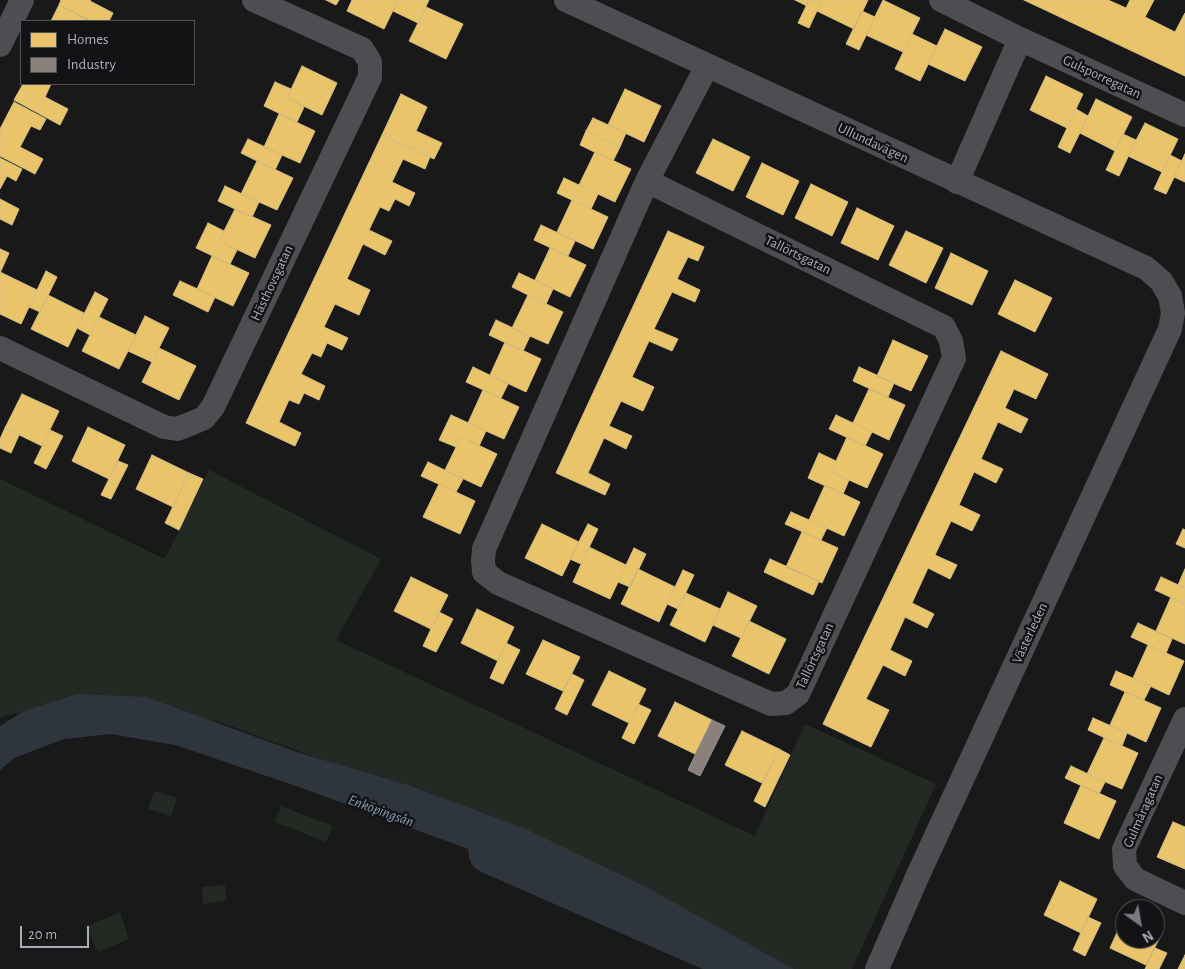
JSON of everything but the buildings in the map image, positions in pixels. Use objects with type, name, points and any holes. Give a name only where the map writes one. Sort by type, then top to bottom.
[{"type":"street","points":[[0,45],[22,0]]},
{"type":"street","name":"Hästhovsgatan","points":[[0,348],[164,427],[177,428],[190,424],[204,418],[213,407],[370,78],[370,62],[362,49],[254,0]]},
{"type":"street","name":"Ullundavägen","points":[[566,0],[1146,268],[1177,299]]},
{"type":"street","name":"Gulsporregatan","points":[[941,0],[1020,39],[1185,115]]},
{"type":"street","points":[[957,182],[1020,39]]},
{"type":"street","name":"Tallörtsgatan","points":[[647,181],[944,327],[951,341],[954,358],[798,694],[786,703],[771,704],[498,582],[484,572],[482,561],[484,549],[647,181],[707,66]]},
{"type":"street","name":"Västerleden","points":[[877,969],[918,875],[1170,329],[1177,299]]},
{"type":"street","name":"Gulmåragatan","points":[[1185,719],[1124,849],[1125,866],[1135,879],[1185,902]]},
{"type":"shaded area","points":[[209,470],[381,559],[336,640],[755,836],[805,724],[936,784],[852,969],[788,969],[440,803],[220,722],[118,704],[6,715],[0,719],[0,479],[165,559]]},
{"type":"shaded area","points":[[155,791],[177,798],[171,816],[148,809]]},
{"type":"shaded area","points":[[281,806],[333,826],[326,842],[275,822]]},
{"type":"shaded area","points":[[225,885],[226,901],[203,904],[202,887]]},
{"type":"shaded area","points":[[120,912],[129,939],[98,952],[86,927]]},
{"type":"water","points":[[77,694],[146,697],[297,752],[408,785],[526,829],[648,888],[794,969],[745,969],[643,913],[296,786],[175,745],[111,734],[64,739],[14,758],[0,770],[0,726],[24,711]]},
{"type":"waterway","name":"Enköpingsån","points":[[489,853],[750,969]]}]
